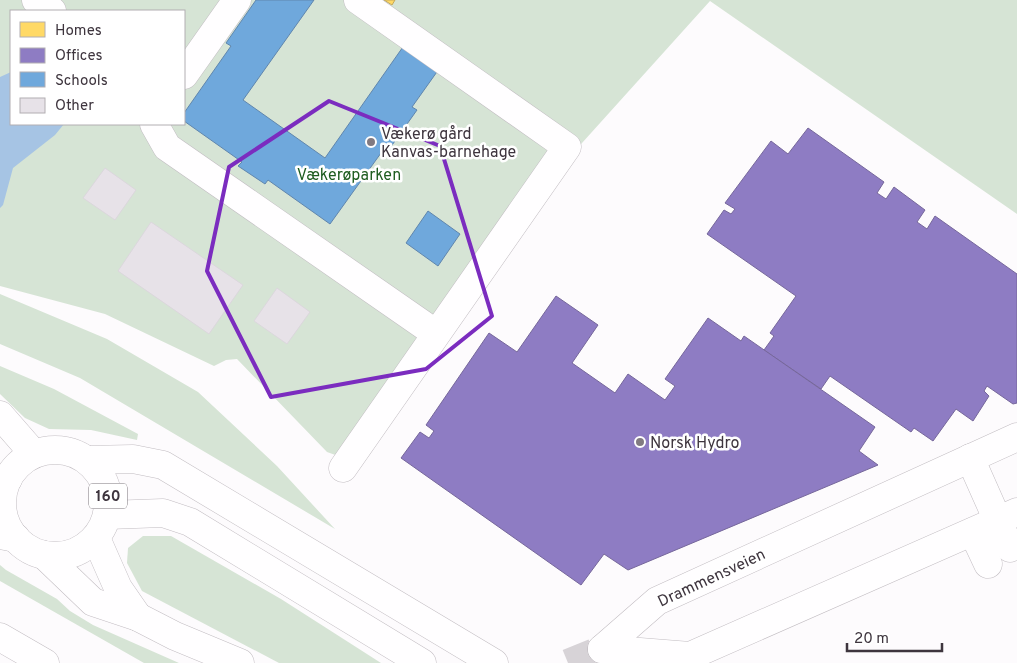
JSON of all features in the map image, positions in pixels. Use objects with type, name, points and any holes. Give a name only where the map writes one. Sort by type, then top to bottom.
[{"type":"main road","points":[[36,0],[51,10]]},
{"type":"main road","points":[[185,74],[238,0]]},
{"type":"main road","points":[[343,468],[435,333],[567,147],[358,0]]},
{"type":"main road","points":[[155,125],[167,148],[435,333]]},
{"type":"main road","points":[[0,415],[34,454]]},
{"type":"main road","name":"Drammensveien","points":[[1008,516],[690,656],[602,649],[656,601],[1017,437]]},
{"type":"main road","name":"160","points":[[48,450],[61,450],[88,460],[101,475],[108,494],[108,514],[96,538],[72,554],[58,556],[44,555],[8,537],[7,525],[2,510],[4,480],[23,460],[48,450]]},
{"type":"main road","points":[[970,458],[1008,516],[1010,548],[1017,545]]},
{"type":"main road","points":[[88,460],[133,459],[163,465],[494,663]]},
{"type":"main road","points":[[108,514],[163,513],[190,522],[422,663]]},
{"type":"main road","points":[[973,532],[988,564]]},
{"type":"main road","points":[[96,538],[118,588],[138,617]]},
{"type":"main road","points":[[44,555],[93,602],[138,617],[175,636],[240,663]]},
{"type":"main road","points":[[0,637],[45,663]]},
{"type":"highlighted area","points":[[329,101],[440,146],[492,316],[426,369],[271,397],[207,271],[229,167]]},
{"type":"green space","name":"Vækerøparken","points":[[0,0],[1017,0],[1017,214],[710,1],[582,143],[355,462],[327,452],[237,359],[226,360],[214,366],[105,314],[0,286]]},
{"type":"green space","points":[[0,294],[107,339],[198,392],[277,466],[335,529],[80,378],[0,344]]},
{"type":"green space","points":[[0,366],[54,389],[138,434],[137,440],[91,430],[49,429],[25,418],[0,394]]},
{"type":"green space","points":[[143,536],[171,536],[281,599],[381,663],[279,663],[142,591],[127,563],[128,548]]},
{"type":"green space","points":[[0,565],[57,599],[70,611],[93,625],[179,663],[144,663],[0,581]]},
{"type":"water","points":[[10,72],[10,125],[63,125],[55,135],[13,168],[3,205],[0,208],[0,77]]},
{"type":"building: Homes","points":[[384,0],[395,0],[392,5]]},
{"type":"building: Offices","points":[[808,128],[884,182],[877,193],[886,199],[894,187],[925,210],[917,222],[927,229],[935,216],[1017,274],[1017,403],[1013,404],[987,386],[984,391],[989,396],[973,421],[956,409],[933,441],[914,428],[911,432],[830,376],[821,389],[764,350],[774,336],[770,333],[796,296],[707,234],[724,210],[731,214],[735,209],[725,203],[771,141],[788,154]]},
{"type":"building: Offices","name":"Norsk Hydro","points":[[556,296],[598,325],[572,363],[615,393],[628,374],[665,400],[675,386],[665,379],[708,318],[741,341],[744,336],[875,427],[859,451],[878,465],[628,570],[604,554],[581,585],[401,458],[420,432],[429,438],[434,431],[426,425],[489,333],[517,352]]},
{"type":"building: Schools","points":[[256,0],[314,0],[243,100],[325,158],[405,44],[439,69],[412,107],[417,110],[385,155],[381,153],[330,224],[268,180],[265,184],[238,166],[242,162],[185,122],[185,112],[231,46],[226,43]]},
{"type":"building: Schools","points":[[428,211],[460,234],[438,266],[406,243]]},
{"type":"building: Other","points":[[105,168],[136,190],[115,220],[83,198]]},
{"type":"building: Other","points":[[151,222],[243,285],[209,334],[118,271]]},
{"type":"building: Other","points":[[277,288],[310,312],[287,344],[254,321]]},
{"type":"tunnel","points":[[568,663],[602,649]]},
{"type":"place","name":"Vækerø gård Kanvas-barnehage","points":[[371,142]]},
{"type":"place","name":"Norsk Hydro","points":[[640,442]]}]
